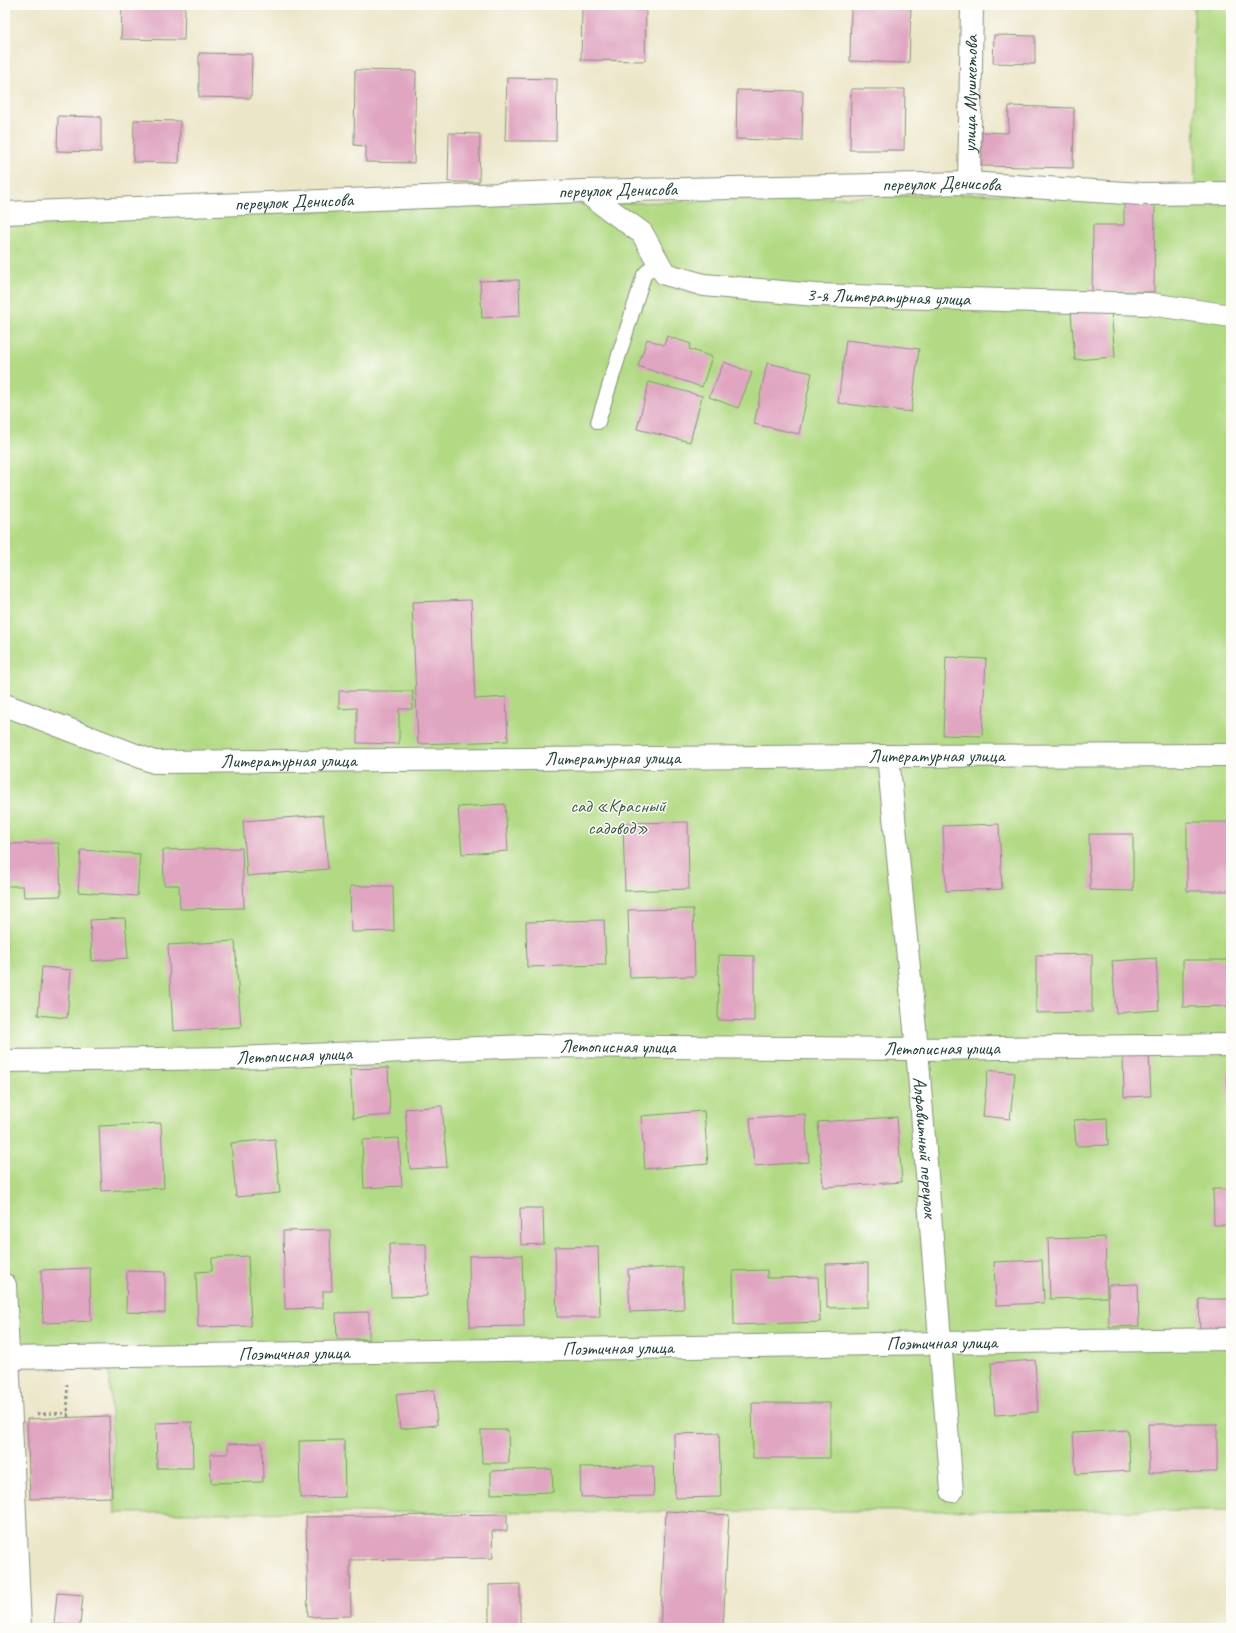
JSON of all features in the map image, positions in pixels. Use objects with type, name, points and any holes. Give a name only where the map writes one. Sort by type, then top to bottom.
[{"type":"street","name":"улица Мушкетова","points":[[970,183],[972,5]]},
{"type":"street","name":"переулок Денисова","points":[[5,213],[584,191],[970,183],[1142,194],[1231,193]]},
{"type":"street","name":"3-я Литературная улица","points":[[584,191],[642,233],[665,274],[704,285],[815,295],[1150,304],[1231,316]]},
{"type":"street","name":"Литературная улица","points":[[5,705],[154,762],[888,756],[1231,755]]},
{"type":"street","name":"Алфавитный переулок","points":[[888,756],[917,1049],[952,1491]]},
{"type":"street","name":"Летописная улица","points":[[5,1061],[235,1058],[530,1046],[917,1049],[1231,1045]]},
{"type":"street","points":[[5,1285],[20,1628]]},
{"type":"street","name":"Поэтичная улица","points":[[7,1358],[1231,1339]]},
{"type":"lane","points":[[598,422],[644,275],[658,260]]},
{"type":"path","points":[[66,1358],[68,1418]]},
{"type":"green space","name":"сад «Красный садовод»","points":[[1194,5],[1231,5],[1231,1510],[115,1513],[108,1345],[5,1347],[5,219],[970,194],[1195,196]]},
{"type":"green space","points":[[5,1523],[13,1628],[5,1628]]},
{"type":"building","points":[[122,5],[185,5],[184,40],[121,39]]},
{"type":"building","points":[[851,5],[911,7],[909,63],[850,61]]},
{"type":"building","points":[[582,8],[646,10],[645,61],[581,60]]},
{"type":"building","points":[[994,35],[1035,36],[1035,64],[993,63]]},
{"type":"building","points":[[199,53],[252,54],[251,98],[199,97]]},
{"type":"building","points":[[355,70],[416,71],[414,163],[366,162],[366,146],[354,145]]},
{"type":"building","points":[[507,78],[557,79],[556,141],[505,141]]},
{"type":"building","points":[[851,89],[905,89],[904,150],[850,150]]},
{"type":"building","points":[[737,90],[803,91],[802,141],[736,139]]},
{"type":"building","points":[[1009,106],[1074,108],[1073,168],[981,166],[982,132],[1008,133]]},
{"type":"building","points":[[58,116],[101,117],[101,152],[57,151]]},
{"type":"building","points":[[134,120],[180,121],[179,163],[133,162]]},
{"type":"building","points":[[449,133],[480,134],[479,182],[448,182]]},
{"type":"building","points":[[1124,201],[1155,201],[1154,292],[1092,292],[1093,225],[1124,225]]},
{"type":"building","points":[[519,280],[520,316],[482,318],[480,281]]},
{"type":"building","points":[[1111,310],[1115,357],[1075,360],[1071,313]]},
{"type":"building","points":[[667,336],[691,344],[689,349],[712,357],[702,387],[638,366],[647,339],[664,345]]},
{"type":"building","points":[[846,340],[919,349],[911,412],[838,403]]},
{"type":"building","points":[[724,362],[752,373],[738,408],[709,397]]},
{"type":"building","points":[[767,363],[812,373],[799,434],[754,424]]},
{"type":"building","points":[[649,382],[702,396],[690,442],[637,429]]},
{"type":"building","points":[[471,600],[475,699],[506,697],[508,741],[418,744],[412,602]]},
{"type":"building","points":[[946,657],[986,659],[982,736],[943,735]]},
{"type":"building","points":[[339,691],[413,691],[412,709],[399,709],[399,744],[357,743],[357,708],[339,709]]},
{"type":"building","points":[[505,804],[508,851],[462,854],[458,807]]},
{"type":"building","points":[[323,815],[328,869],[247,876],[243,821]]},
{"type":"building","points":[[688,822],[689,889],[625,891],[623,823]]},
{"type":"building","points":[[1187,822],[1231,822],[1231,891],[1187,891]]},
{"type":"building","points":[[999,824],[1002,889],[946,891],[943,826]]},
{"type":"building","points":[[1089,834],[1133,834],[1133,891],[1090,890]]},
{"type":"building","points":[[59,843],[61,896],[24,897],[23,886],[5,886],[5,844]]},
{"type":"building","points":[[242,848],[244,908],[180,909],[179,885],[164,885],[163,850]]},
{"type":"building","points":[[81,850],[140,854],[137,896],[78,892]]},
{"type":"building","points":[[350,886],[393,886],[394,931],[351,932]]},
{"type":"building","points":[[693,909],[695,976],[630,978],[628,910]]},
{"type":"building","points":[[125,918],[128,958],[92,961],[90,920]]},
{"type":"building","points":[[604,920],[606,965],[527,967],[526,922]]},
{"type":"building","points":[[235,941],[241,1027],[173,1031],[168,945]]},
{"type":"building","points":[[1092,954],[1092,1012],[1036,1013],[1036,955]]},
{"type":"building","points":[[719,955],[754,956],[754,1021],[718,1020]]},
{"type":"building","points":[[1156,958],[1159,1010],[1116,1013],[1112,961]]},
{"type":"building","points":[[1183,960],[1231,960],[1231,1006],[1183,1007]]},
{"type":"building","points":[[42,967],[71,970],[67,1018],[38,1015]]},
{"type":"building","points":[[1149,1053],[1151,1096],[1124,1097],[1123,1054]]},
{"type":"building","points":[[388,1068],[390,1115],[353,1118],[350,1069]]},
{"type":"building","points":[[988,1070],[1015,1073],[1010,1119],[983,1116]]},
{"type":"building","points":[[1227,1072],[1231,1072],[1231,1123],[1229,1123]]},
{"type":"building","points":[[442,1106],[447,1167],[410,1169],[405,1109]]},
{"type":"building","points":[[704,1111],[708,1164],[645,1169],[641,1116]]},
{"type":"building","points":[[805,1114],[809,1162],[754,1166],[750,1118]]},
{"type":"building","points":[[897,1117],[902,1182],[823,1187],[818,1122]]},
{"type":"building","points":[[1107,1118],[1108,1145],[1076,1146],[1074,1120]]},
{"type":"building","points":[[161,1123],[164,1188],[102,1191],[99,1126]]},
{"type":"building","points":[[399,1138],[402,1186],[364,1188],[362,1140]]},
{"type":"building","points":[[275,1139],[280,1193],[236,1197],[231,1143]]},
{"type":"building","points":[[1213,1189],[1231,1189],[1231,1225],[1214,1225]]},
{"type":"building","points":[[520,1208],[543,1208],[544,1244],[521,1245]]},
{"type":"building","points":[[330,1230],[332,1291],[323,1291],[323,1308],[285,1309],[283,1231]]},
{"type":"building","points":[[1105,1237],[1107,1297],[1050,1299],[1048,1239]]},
{"type":"building","points":[[389,1244],[426,1244],[427,1296],[391,1297]]},
{"type":"building","points":[[598,1246],[600,1317],[557,1317],[555,1247]]},
{"type":"building","points":[[522,1255],[524,1326],[470,1327],[469,1256]]},
{"type":"building","points":[[248,1256],[251,1326],[198,1327],[196,1272],[212,1271],[212,1258]]},
{"type":"building","points":[[1042,1260],[1044,1303],[996,1305],[994,1262]]},
{"type":"building","points":[[868,1263],[868,1307],[827,1308],[826,1264]]},
{"type":"building","points":[[682,1267],[684,1310],[630,1312],[628,1269]]},
{"type":"building","points":[[90,1268],[91,1321],[43,1323],[41,1270]]},
{"type":"building","points":[[767,1270],[767,1278],[818,1277],[820,1322],[734,1325],[733,1271]]},
{"type":"building","points":[[127,1271],[165,1272],[165,1313],[126,1312]]},
{"type":"building","points":[[1138,1284],[1139,1326],[1109,1327],[1108,1285]]},
{"type":"building","points":[[1199,1299],[1231,1299],[1231,1331],[1200,1332]]},
{"type":"building","points":[[369,1312],[369,1339],[337,1339],[336,1313]]},
{"type":"building","points":[[1035,1360],[1038,1412],[995,1415],[991,1363]]},
{"type":"building","points":[[434,1390],[437,1425],[400,1429],[396,1394]]},
{"type":"building","points":[[752,1403],[830,1403],[830,1458],[753,1458]]},
{"type":"building","points":[[109,1416],[112,1497],[30,1499],[27,1419]]},
{"type":"building","points":[[192,1422],[193,1468],[157,1468],[156,1423]]},
{"type":"building","points":[[1148,1424],[1217,1424],[1217,1472],[1149,1473]]},
{"type":"building","points":[[481,1430],[508,1430],[509,1463],[482,1463]]},
{"type":"building","points":[[1128,1430],[1130,1471],[1076,1474],[1073,1433]]},
{"type":"building","points":[[719,1433],[721,1497],[675,1498],[674,1434]]},
{"type":"building","points":[[344,1440],[345,1497],[300,1498],[299,1441]]},
{"type":"building","points":[[262,1443],[263,1482],[211,1483],[210,1454],[228,1454],[228,1444]]},
{"type":"building","points":[[653,1466],[654,1496],[581,1497],[580,1467]]},
{"type":"building","points":[[552,1469],[553,1492],[491,1494],[491,1471]]},
{"type":"building","points":[[666,1511],[729,1515],[723,1628],[660,1628]]},
{"type":"building","points":[[507,1514],[507,1531],[492,1531],[493,1558],[350,1560],[351,1616],[308,1617],[306,1517]]},
{"type":"building","points":[[520,1584],[520,1628],[489,1628],[489,1585]]},
{"type":"building","points":[[57,1593],[83,1595],[80,1626],[54,1624]]}]
